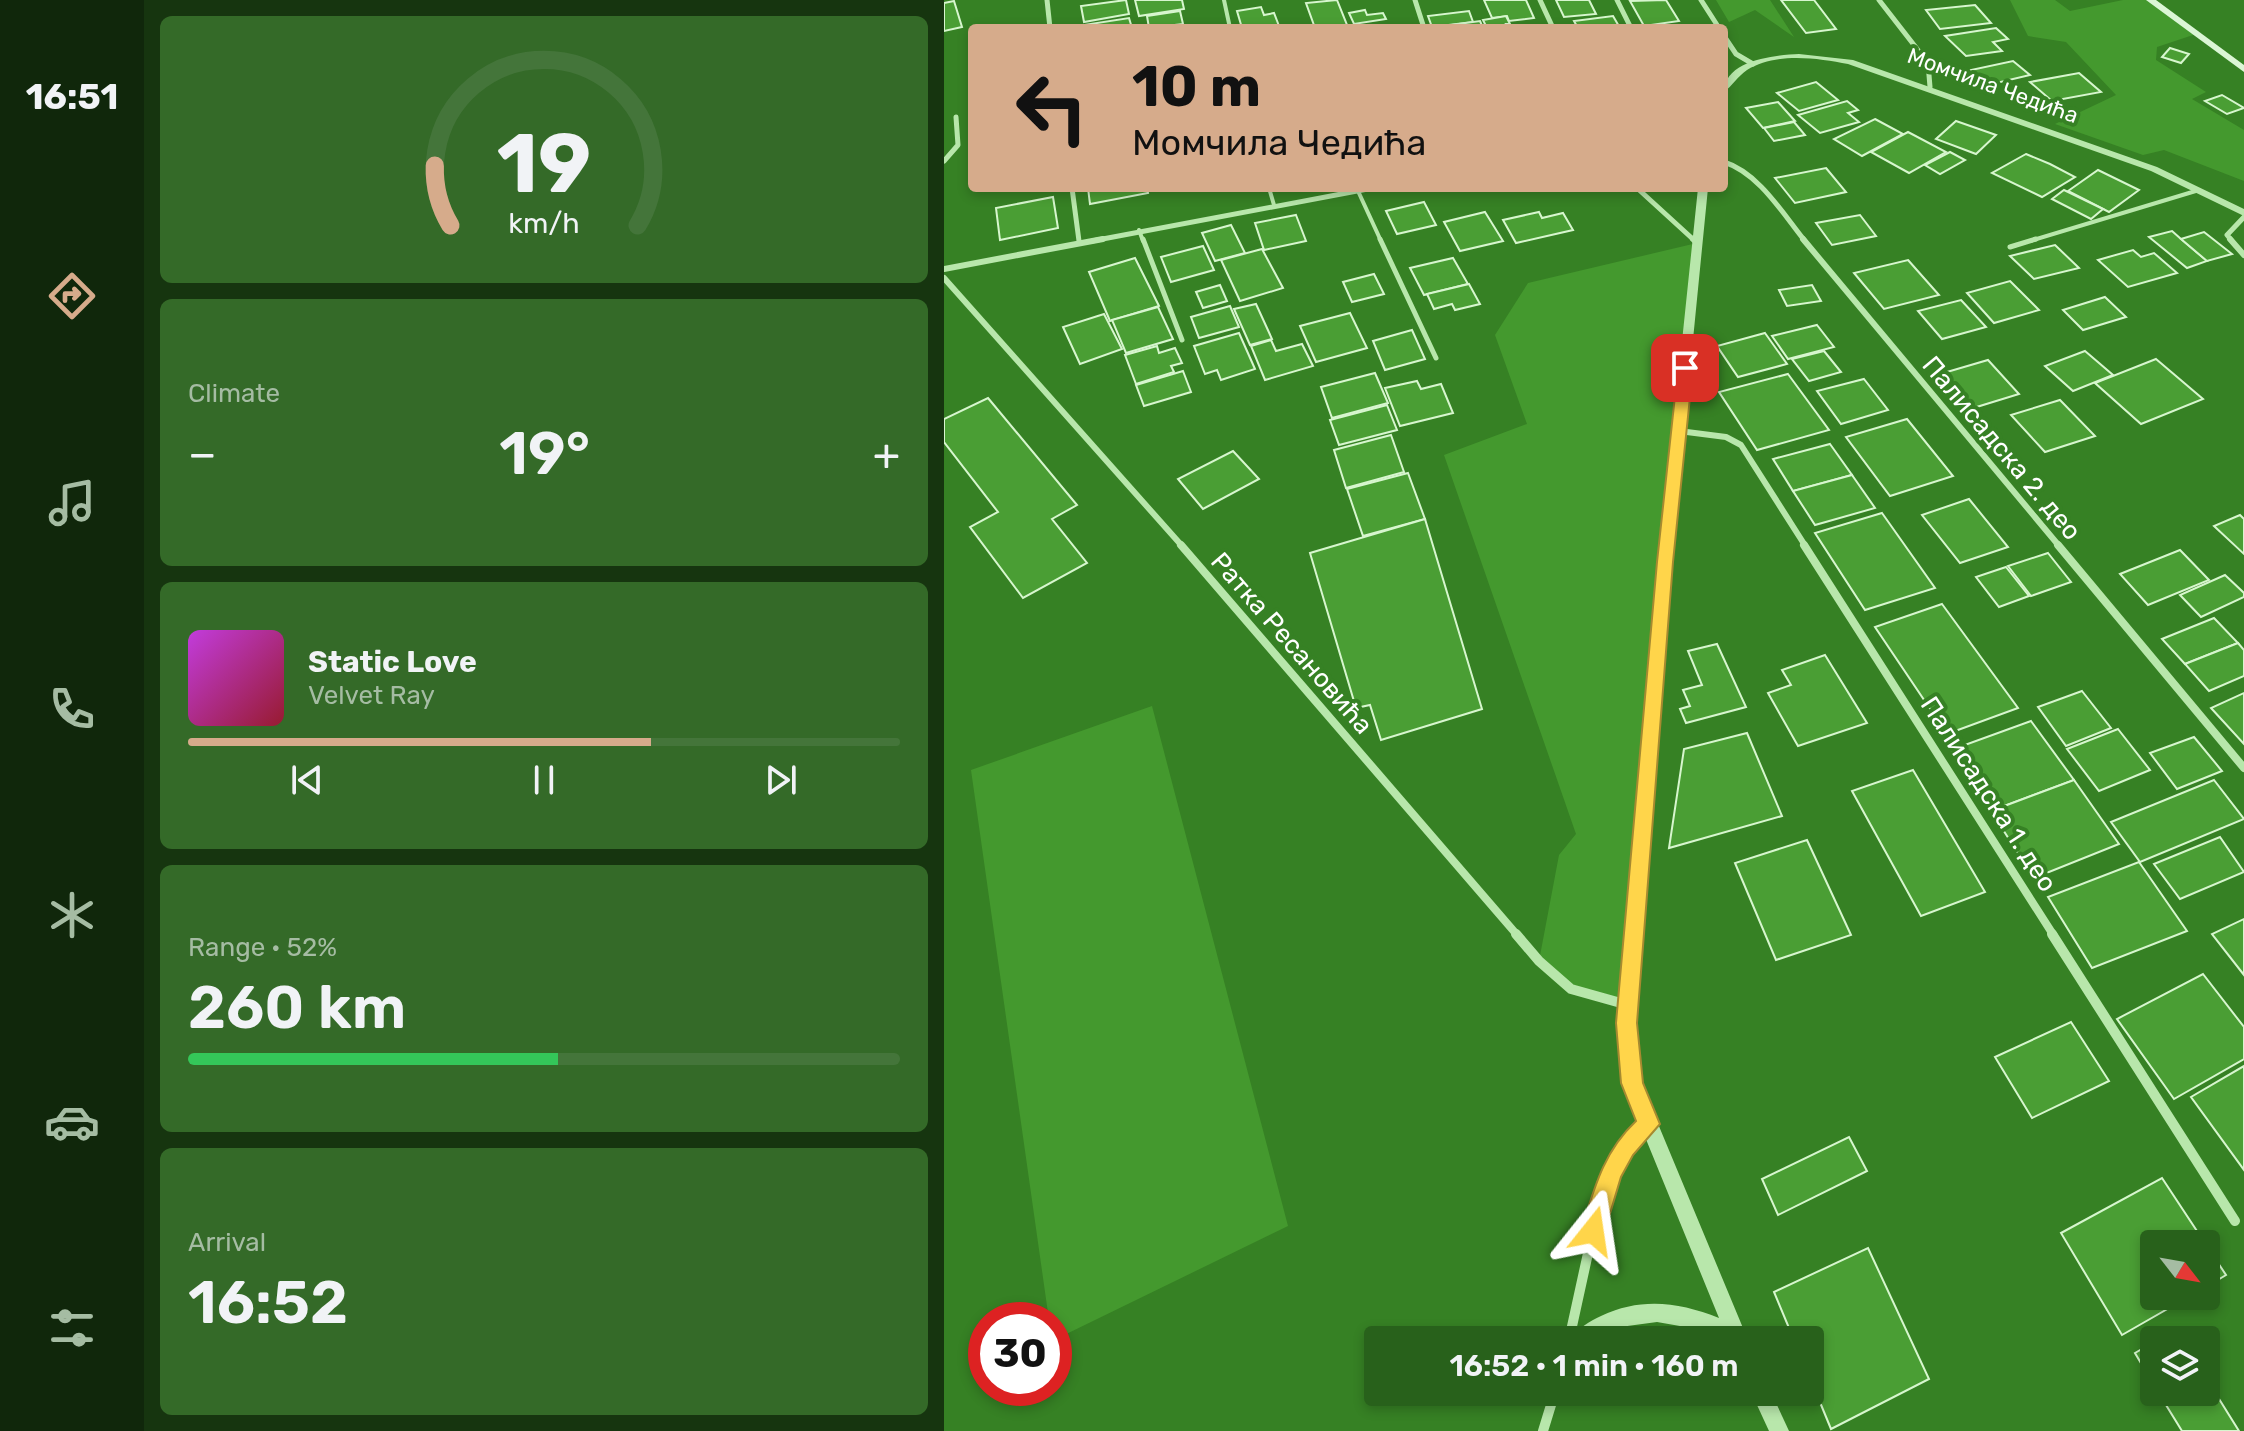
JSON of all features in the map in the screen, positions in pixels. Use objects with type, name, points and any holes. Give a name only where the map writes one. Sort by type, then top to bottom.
[{"type":"main road","points":[[2150,0],[2244,69]]},
{"type":"street","points":[[1047,0],[1050,24]]},
{"type":"street","points":[[1415,0],[1423,24]]},
{"type":"street","points":[[1540,0],[1551,24]]},
{"type":"street","points":[[1617,0],[1629,24]]},
{"type":"street","points":[[1701,0],[1716,24]]},
{"type":"street","points":[[1879,0],[1928,63],[1930,87]]},
{"type":"street","points":[[1728,42],[1736,54],[1753,64],[1735,75],[1728,84]]},
{"type":"street","name":"Момчила Чедића","points":[[1753,64],[1782,57],[1832,58],[1930,87],[2154,169],[2244,215]]},
{"type":"street","points":[[944,161],[958,145],[956,117]]},
{"type":"street","name":"Палисадска 2. део","points":[[1728,163],[1737,166],[1756,182],[2244,768]]},
{"type":"street","points":[[1073,192],[1079,241]]},
{"type":"street","points":[[944,269],[1079,241],[1352,192]]},
{"type":"street","points":[[1641,192],[1697,243]]},
{"type":"street","points":[[1703,192],[1628,1005],[1628,1063],[1649,1124],[1732,1326]]},
{"type":"street","points":[[2244,215],[2227,235],[2244,255]]},
{"type":"street","name":"Ратка Ресановића","points":[[944,278],[1242,613],[1539,961],[1571,989],[1628,1005]]},
{"type":"street","name":"Палисадска 1. део","points":[[1679,431],[1726,437],[1741,445],[2235,1221]]},
{"type":"street","points":[[1572,1326],[1607,1183],[1625,1147],[1649,1124]]},
{"type":"street","points":[[1606,1326],[1619,1318],[1648,1312],[1692,1316],[1712,1326]]},
{"type":"street","points":[[1543,1431],[1551,1406]]},
{"type":"street","points":[[1767,1406],[1779,1431]]},
{"type":"lane","points":[[1224,0],[1229,24]]},
{"type":"lane","points":[[2010,247],[2199,190]]},
{"type":"lane","points":[[1270,192],[1274,205]]},
{"type":"lane","points":[[1358,192],[1436,358]]},
{"type":"lane","points":[[1139,230],[1182,340]]},
{"type":"green space","points":[[1716,0],[1770,0],[1794,37],[1755,10],[1729,22]]},
{"type":"green space","points":[[2010,0],[2055,0],[2070,11],[2123,0],[2150,0],[2196,34],[2157,47],[2156,60],[2206,92],[2192,99],[2244,130],[2244,181],[2164,150],[2143,155],[2055,124],[2116,95],[2066,42],[2028,36]]},
{"type":"green space","points":[[1697,243],[1628,1005],[1591,997],[1539,961],[1559,855],[1576,834],[1444,455],[1527,424],[1495,335],[1528,283]]},
{"type":"green space","points":[[1152,706],[1288,1226],[1072,1331],[1072,1302],[1046,1302],[971,770]]},
{"type":"building","points":[[1126,0],[1129,14],[1084,22],[1081,6]]},
{"type":"building","points":[[1135,0],[1182,0],[1184,9],[1139,16]]},
{"type":"building","points":[[1337,0],[1347,24],[1314,24],[1306,3]]},
{"type":"building","points":[[1484,0],[1526,0],[1534,18],[1509,21],[1507,16],[1492,18]]},
{"type":"building","points":[[1556,0],[1589,0],[1596,14],[1564,17]]},
{"type":"building","points":[[1666,0],[1679,21],[1643,24],[1630,1]]},
{"type":"building","points":[[1781,0],[1814,0],[1836,29],[1806,33]]},
{"type":"building","points":[[954,1],[962,27],[944,31],[944,3]]},
{"type":"building","points":[[1975,5],[1991,23],[1940,29],[1926,10]]},
{"type":"building","points":[[1261,7],[1264,15],[1274,13],[1278,24],[1241,24],[1237,11]]},
{"type":"building","points":[[1365,10],[1367,15],[1383,13],[1386,19],[1354,24],[1349,13]]},
{"type":"building","points":[[1180,11],[1183,24],[1148,24],[1147,16]]},
{"type":"building","points":[[1469,11],[1473,22],[1431,24],[1428,16]]},
{"type":"building","points":[[1506,16],[1510,24],[1485,24],[1483,20]]},
{"type":"building","points":[[1613,16],[1618,24],[1576,24],[1574,21]]},
{"type":"building","points":[[1129,18],[1131,24],[1090,24]]},
{"type":"building","points":[[1996,28],[2008,39],[1993,42],[2002,51],[1966,56],[1945,36]]},
{"type":"building","points":[[2170,48],[2189,54],[2181,63],[2162,57]]},
{"type":"building","points":[[2013,61],[2030,75],[1988,85],[1971,70]]},
{"type":"building","points":[[2079,73],[2101,92],[2052,101],[2030,82]]},
{"type":"building","points":[[1816,82],[1838,100],[1799,111],[1777,93]]},
{"type":"building","points":[[2222,95],[2244,108],[2227,114],[2205,101]]},
{"type":"building","points":[[1847,101],[1858,110],[1848,113],[1859,122],[1820,133],[1798,115]]},
{"type":"building","points":[[1778,102],[1795,121],[1763,128],[1746,108]]},
{"type":"building","points":[[1875,119],[1903,134],[1862,156],[1834,139]]},
{"type":"building","points":[[1956,121],[1996,135],[1976,154],[1936,139]]},
{"type":"building","points":[[1794,122],[1805,135],[1774,141],[1764,128]]},
{"type":"building","points":[[1908,132],[1946,152],[1909,173],[1871,152]]},
{"type":"building","points":[[1950,152],[1965,160],[1940,174],[1925,165]]},
{"type":"building","points":[[2026,154],[2075,177],[2042,197],[1992,173]]},
{"type":"building","points":[[1826,168],[1846,192],[1795,203],[1775,178]]},
{"type":"building","points":[[2098,170],[2139,190],[2109,212],[2068,191]]},
{"type":"building","points":[[2064,190],[2103,209],[2091,219],[2052,199]]},
{"type":"building","points":[[1088,192],[1148,193],[1090,204]]},
{"type":"building","points":[[1053,197],[1058,228],[1000,240],[996,208]]},
{"type":"building","points":[[1424,202],[1436,225],[1397,234],[1386,211]]},
{"type":"building","points":[[1485,212],[1503,241],[1460,251],[1444,222]]},
{"type":"building","points":[[1539,212],[1542,218],[1563,213],[1573,230],[1516,243],[1503,220]]},
{"type":"building","points":[[1296,215],[1306,241],[1264,250],[1255,223]]},
{"type":"building","points":[[1860,215],[1876,236],[1832,245],[1816,223]]},
{"type":"building","points":[[1231,225],[1245,253],[1215,261],[1202,233]]},
{"type":"building","points":[[2172,231],[2207,261],[2187,268],[2149,237]]},
{"type":"building","points":[[2204,232],[2232,254],[2207,261],[2181,239]]},
{"type":"building","points":[[2055,245],[2079,268],[2034,279],[2010,256]]},
{"type":"building","points":[[1203,246],[1214,270],[1171,282],[1161,257]]},
{"type":"building","points":[[1262,249],[1283,288],[1240,301],[1221,260]]},
{"type":"building","points":[[2133,250],[2141,257],[2154,253],[2177,273],[2128,287],[2098,260]]},
{"type":"building","points":[[1135,258],[1159,306],[1110,321],[1089,272]]},
{"type":"building","points":[[1453,258],[1468,284],[1424,295],[1410,268]]},
{"type":"building","points":[[1908,260],[1939,295],[1884,309],[1854,273]]},
{"type":"building","points":[[1374,274],[1384,294],[1352,302],[1343,282]]},
{"type":"building","points":[[2010,281],[2039,310],[1994,323],[1967,293]]},
{"type":"building","points":[[1469,284],[1480,304],[1455,310],[1452,304],[1434,309],[1427,294]]},
{"type":"building","points":[[1220,285],[1227,301],[1203,308],[1196,292]]},
{"type":"building","points":[[1812,285],[1821,301],[1787,306],[1779,290]]},
{"type":"building","points":[[2105,297],[2126,317],[2083,330],[2063,310]]},
{"type":"building","points":[[1961,300],[1986,327],[1942,339],[1918,311]]},
{"type":"building","points":[[1256,304],[1272,339],[1250,345],[1234,309]]},
{"type":"building","points":[[1230,306],[1239,327],[1199,338],[1191,317]]},
{"type":"building","points":[[1158,307],[1173,339],[1126,353],[1112,320]]},
{"type":"building","points":[[1350,313],[1367,348],[1316,362],[1300,326]]},
{"type":"building","points":[[1104,314],[1122,349],[1080,364],[1063,327]]},
{"type":"building","points":[[1817,325],[1834,347],[1788,359],[1772,336]]},
{"type":"building","points":[[1412,330],[1425,359],[1385,370],[1373,341]]},
{"type":"building","points":[[1239,333],[1255,369],[1221,380],[1217,370],[1205,374],[1194,346]]},
{"type":"building","points":[[1765,333],[1787,364],[1738,377],[1717,346]]},
{"type":"building","points":[[1271,340],[1276,351],[1302,344],[1313,366],[1265,380],[1251,346]]},
{"type":"building","points":[[1157,346],[1159,353],[1175,348],[1182,363],[1171,366],[1174,372],[1136,384],[1125,355]]},
{"type":"building","points":[[1824,351],[1841,372],[1809,381],[1792,359]]},
{"type":"building","points":[[2085,351],[2113,375],[2073,391],[2045,366]]},
{"type":"building","points":[[2156,359],[2203,399],[2141,424],[2095,383]]},
{"type":"building","points":[[1988,360],[2019,394],[1970,409],[1940,374]]},
{"type":"building","points":[[1183,371],[1191,392],[1144,406],[1136,385]]},
{"type":"building","points":[[1375,373],[1388,403],[1332,418],[1321,387]]},
{"type":"building","points":[[1788,374],[1829,430],[1757,450],[1719,392]]},
{"type":"building","points":[[1864,379],[1888,410],[1841,424],[1817,391]]},
{"type":"building","points":[[1417,381],[1421,389],[1441,384],[1453,413],[1400,426],[1385,388]]},
{"type":"building","points":[[988,398],[1077,505],[1052,519],[1087,563],[1023,598],[970,527],[998,512],[944,442],[944,419]]},
{"type":"building","points":[[2060,400],[2095,436],[2045,452],[2011,415]]},
{"type":"building","points":[[1387,405],[1397,430],[1339,445],[1330,420]]},
{"type":"building","points":[[1907,419],[1953,476],[1890,496],[1846,437]]},
{"type":"building","points":[[1391,435],[1404,472],[1346,488],[1334,450]]},
{"type":"building","points":[[1830,444],[1852,475],[1793,491],[1773,459]]},
{"type":"building","points":[[1233,451],[1259,479],[1203,509],[1178,479]]},
{"type":"building","points":[[1408,473],[1425,519],[1363,536],[1347,489]]},
{"type":"building","points":[[1852,475],[1875,508],[1815,525],[1793,491]]},
{"type":"building","points":[[1969,499],[2008,547],[1960,563],[1922,515]]},
{"type":"building","points":[[1882,513],[1935,588],[1865,610],[1815,533]]},
{"type":"building","points":[[2240,515],[2244,519],[2244,554],[2214,526]]},
{"type":"building","points":[[1425,519],[1482,709],[1381,740],[1370,705],[1356,708],[1310,553]]},
{"type":"building","points":[[2180,550],[2209,580],[2148,605],[2120,574]]},
{"type":"building","points":[[2048,553],[2071,582],[2031,596],[2008,566]]},
{"type":"building","points":[[2006,567],[2029,596],[1999,607],[1976,577]]},
{"type":"building","points":[[2225,575],[2244,593],[2244,597],[2201,617],[2180,595]]},
{"type":"building","points":[[1942,604],[2018,708],[1947,734],[1875,627]]},
{"type":"building","points":[[2214,618],[2238,643],[2185,664],[2162,639]]},
{"type":"building","points":[[2238,643],[2244,650],[2244,676],[2209,691],[2185,664]]},
{"type":"building","points":[[1717,644],[1746,707],[1686,723],[1680,709],[1690,706],[1683,690],[1702,685],[1688,651]]},
{"type":"building","points":[[1825,655],[1867,723],[1798,746],[1768,693],[1791,685],[1782,670]]},
{"type":"building","points":[[2082,691],[2111,728],[2066,746],[2038,707]]},
{"type":"building","points":[[2244,693],[2244,744],[2211,708]]},
{"type":"building","points":[[2031,721],[2074,780],[1991,811],[1951,750]]},
{"type":"building","points":[[2118,729],[2150,770],[2099,791],[2067,749]]},
{"type":"building","points":[[1747,733],[1782,816],[1669,848],[1684,749]]},
{"type":"building","points":[[2194,737],[2222,771],[2177,789],[2150,753]]},
{"type":"building","points":[[1913,770],[1985,892],[1921,916],[1852,791]]},
{"type":"building","points":[[2074,780],[2119,844],[2034,878],[1991,811]]},
{"type":"building","points":[[2214,780],[2244,819],[2140,862],[2111,822]]},
{"type":"building","points":[[2220,837],[2244,872],[2180,899],[2154,864]]},
{"type":"building","points":[[1807,840],[1851,935],[1776,960],[1735,863]]},
{"type":"building","points":[[2139,862],[2187,931],[2092,968],[2048,897]]},
{"type":"building","points":[[2244,919],[2244,975],[2212,934]]},
{"type":"building","points":[[2203,974],[2244,1027],[2244,1059],[2174,1099],[2117,1019]]},
{"type":"building","points":[[2071,1022],[2109,1081],[2032,1118],[1995,1057]]},
{"type":"building","points":[[2244,1066],[2244,1170],[2191,1097]]},
{"type":"building","points":[[1849,1137],[1867,1171],[1778,1215],[1762,1179]]},
{"type":"building","points":[[2162,1178],[2197,1230],[2140,1230],[2140,1310],[2166,1310],[2122,1335],[2061,1233]]},
{"type":"building","points":[[1868,1248],[1929,1379],[1831,1429],[1822,1406],[1824,1406],[1824,1326],[1788,1326],[1774,1292]]},
{"type":"building","points":[[2220,1400],[2239,1431],[2182,1431],[2167,1406],[2220,1406]]},
{"type":"route","points":[[1593,1231],[1599,1203],[1611,1173],[1625,1147],[1649,1124],[1632,1083],[1626,1040],[1665,562],[1685,368]]}]
